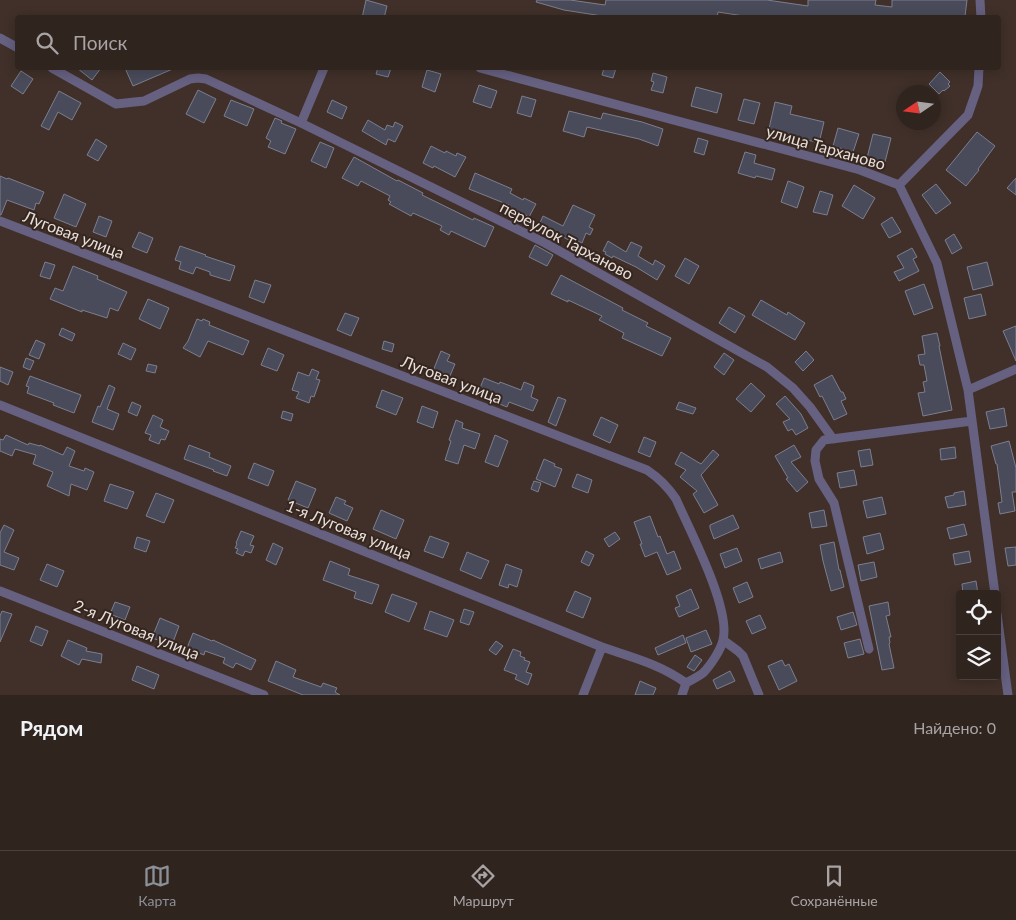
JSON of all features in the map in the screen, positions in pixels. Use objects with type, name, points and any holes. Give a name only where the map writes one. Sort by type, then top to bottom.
[{"type":"street","points":[[980,0],[981,15]]},
{"type":"street","points":[[0,38],[15,46]]},
{"type":"street","name":"переулок Тарханово","points":[[56,70],[116,104],[144,101],[190,78],[206,79],[301,123],[545,243],[767,367],[793,388],[810,407],[833,439]]},
{"type":"street","points":[[301,123],[323,70]]},
{"type":"street","name":"улица Тарханово","points":[[487,70],[860,170],[899,185],[937,263],[968,390],[994,590]]},
{"type":"street","points":[[899,185],[968,115],[978,86],[980,70]]},
{"type":"street","name":"Луговая улица","points":[[0,221],[647,470],[670,490],[676,499],[712,580],[724,624],[723,640]]},
{"type":"street","points":[[968,390],[1016,369]]},
{"type":"street","name":"1-я Луговая улица","points":[[0,405],[602,647],[660,667],[686,683]]},
{"type":"street","points":[[869,649],[834,503],[819,479],[815,461],[816,450],[824,440],[972,421]]},
{"type":"street","name":"2-я Луговая улица","points":[[0,591],[264,695]]},
{"type":"street","points":[[1000,635],[1008,695]]},
{"type":"street","points":[[682,695],[686,683],[703,673],[716,656],[723,640],[738,650],[743,656],[759,695]]},
{"type":"street","points":[[583,695],[602,647]]},
{"type":"building","points":[[366,0],[387,6],[385,15],[363,15]]},
{"type":"building","points":[[537,0],[570,0],[605,5],[606,0],[767,0],[808,6],[808,0],[876,0],[875,5],[892,7],[892,0],[967,0],[965,15],[738,15],[718,12],[718,15],[596,15],[564,10],[536,2]]},
{"type":"building","points":[[80,70],[100,70],[92,80]]},
{"type":"building","points":[[126,70],[170,70],[133,86]]},
{"type":"building","points":[[377,70],[390,70],[388,77],[376,74]]},
{"type":"building","points":[[427,70],[441,74],[435,92],[422,87]]},
{"type":"building","points":[[603,70],[615,70],[613,78],[602,75]]},
{"type":"building","points":[[21,71],[33,79],[23,94],[11,86]]},
{"type":"building","points":[[940,72],[950,82],[948,84],[950,86],[941,92],[941,85],[929,84]]},
{"type":"building","points":[[653,73],[667,77],[663,93],[651,90],[654,82],[651,81]]},
{"type":"building","points":[[479,85],[497,91],[491,108],[473,102]]},
{"type":"building","points":[[696,87],[722,94],[717,113],[691,106]]},
{"type":"building","points":[[198,90],[216,99],[204,123],[186,114]]},
{"type":"building","points":[[59,91],[81,103],[72,120],[58,112],[49,130],[41,126]]},
{"type":"building","points":[[522,96],[536,100],[531,117],[517,113]]},
{"type":"building","points":[[744,99],[760,103],[754,124],[738,120]]},
{"type":"building","points":[[231,100],[254,109],[247,126],[224,116]]},
{"type":"building","points":[[332,100],[347,107],[342,119],[327,112]]},
{"type":"building","points":[[775,102],[792,106],[790,114],[824,122],[819,143],[785,134],[785,136],[768,133]]},
{"type":"building","points":[[569,111],[601,119],[603,113],[663,129],[658,146],[639,139],[587,127],[584,137],[563,131]]},
{"type":"building","points":[[275,118],[282,121],[281,123],[296,129],[285,154],[268,147],[271,141],[266,138]]},
{"type":"building","points":[[368,120],[385,130],[387,125],[393,127],[395,122],[403,126],[395,142],[388,139],[386,145],[362,131]]},
{"type":"building","points":[[838,128],[859,134],[853,152],[833,146]]},
{"type":"building","points":[[977,132],[995,146],[966,186],[946,170]]},
{"type":"building","points":[[873,134],[891,138],[885,162],[867,158]]},
{"type":"building","points":[[698,138],[708,141],[704,155],[694,152]]},
{"type":"building","points":[[96,139],[107,146],[98,161],[87,155]]},
{"type":"building","points":[[320,142],[334,148],[326,168],[311,161]]},
{"type":"building","points":[[431,146],[445,153],[446,151],[456,156],[457,153],[466,157],[455,177],[434,166],[433,168],[423,163]]},
{"type":"building","points":[[745,152],[756,155],[754,163],[775,169],[772,180],[738,173]]},
{"type":"building","points":[[354,157],[423,193],[422,195],[473,220],[474,218],[494,227],[485,247],[451,231],[449,235],[440,230],[442,226],[413,213],[411,216],[389,204],[391,202],[388,200],[390,196],[361,181],[358,186],[342,178]]},
{"type":"building","points":[[475,173],[512,189],[510,193],[536,204],[529,217],[519,211],[515,217],[505,212],[509,205],[469,189]]},
{"type":"building","points":[[0,176],[44,192],[39,204],[36,203],[34,210],[7,200],[0,215]]},
{"type":"building","points":[[1016,178],[1016,195],[1007,188]]},
{"type":"building","points":[[788,181],[804,187],[797,208],[781,202]]},
{"type":"building","points":[[936,184],[951,203],[936,214],[922,195]]},
{"type":"building","points":[[854,185],[875,198],[863,219],[842,206]]},
{"type":"building","points":[[820,191],[833,195],[827,215],[813,212]]},
{"type":"building","points":[[64,194],[86,204],[76,227],[54,218]]},
{"type":"building","points":[[573,205],[595,215],[589,227],[593,229],[590,235],[586,233],[582,243],[574,239],[573,242],[539,225],[543,216],[563,226]]},
{"type":"building","points":[[99,216],[112,221],[106,237],[93,232]]},
{"type":"building","points":[[892,217],[901,232],[889,238],[881,224]]},
{"type":"building","points":[[139,232],[153,238],[147,253],[132,247]]},
{"type":"building","points":[[954,234],[962,248],[952,254],[945,240]]},
{"type":"building","points":[[608,241],[626,252],[631,242],[642,247],[638,256],[653,265],[655,260],[665,266],[657,280],[636,267],[605,254],[606,252],[603,251]]},
{"type":"building","points":[[535,245],[553,255],[547,266],[529,257]]},
{"type":"building","points":[[180,246],[235,266],[230,281],[210,275],[210,272],[196,267],[193,274],[179,269],[181,262],[175,260]]},
{"type":"building","points":[[912,248],[917,257],[913,259],[919,271],[899,281],[894,272],[904,268],[897,256]]},
{"type":"building","points":[[685,258],[699,266],[689,284],[675,276]]},
{"type":"building","points":[[45,262],[55,265],[50,279],[40,276]]},
{"type":"building","points":[[987,262],[993,285],[973,290],[967,267]]},
{"type":"building","points":[[73,266],[98,276],[97,279],[127,292],[118,311],[110,308],[107,318],[82,310],[82,312],[50,299],[55,288],[63,291]]},
{"type":"building","points":[[561,275],[623,308],[622,310],[648,323],[646,326],[671,338],[662,356],[622,338],[624,333],[599,320],[602,316],[551,294]]},
{"type":"building","points":[[255,280],[271,285],[264,303],[249,297]]},
{"type":"building","points":[[924,284],[933,308],[914,315],[905,291]]},
{"type":"building","points":[[981,294],[986,315],[969,319],[964,298]]},
{"type":"building","points":[[148,299],[169,308],[160,329],[139,319]]},
{"type":"building","points":[[761,300],[787,315],[788,312],[805,323],[795,340],[752,315]]},
{"type":"building","points":[[729,307],[745,316],[735,333],[719,323]]},
{"type":"building","points":[[345,313],[359,318],[351,336],[337,330]]},
{"type":"building","points":[[197,319],[202,321],[203,319],[210,322],[209,325],[249,341],[243,355],[208,341],[200,357],[183,348]]},
{"type":"building","points":[[1016,326],[1016,361],[1003,331]]},
{"type":"building","points":[[62,328],[75,334],[72,341],[59,335]]},
{"type":"building","points":[[937,333],[952,410],[923,416],[918,393],[925,392],[923,382],[927,381],[924,365],[920,365],[918,355],[925,354],[922,336]]},
{"type":"building","points":[[36,340],[45,344],[39,359],[29,355]]},
{"type":"building","points":[[384,341],[394,344],[392,352],[382,349]]},
{"type":"building","points":[[123,343],[136,349],[131,360],[118,354]]},
{"type":"building","points":[[268,348],[284,355],[277,371],[261,365]]},
{"type":"building","points":[[441,351],[450,355],[447,361],[455,364],[447,383],[431,376]]},
{"type":"building","points":[[806,351],[814,360],[803,371],[795,362]]},
{"type":"building","points":[[724,353],[734,360],[724,375],[714,367]]},
{"type":"building","points":[[26,358],[34,361],[30,370],[23,367]]},
{"type":"building","points":[[148,364],[157,366],[155,373],[146,371]]},
{"type":"building","points":[[0,367],[13,372],[8,385],[0,381]]},
{"type":"building","points":[[312,369],[319,372],[316,379],[320,380],[314,397],[311,396],[309,403],[296,398],[299,392],[292,390],[298,372],[309,376]]},
{"type":"building","points":[[832,375],[846,399],[841,401],[847,414],[834,420],[814,385]]},
{"type":"building","points":[[30,376],[81,395],[74,413],[27,393],[29,387],[26,386]]},
{"type":"building","points":[[484,378],[521,390],[524,382],[534,386],[531,397],[538,400],[533,411],[509,402],[507,407],[478,393]]},
{"type":"building","points":[[751,383],[765,396],[751,412],[736,399]]},
{"type":"building","points":[[109,385],[115,388],[107,409],[119,414],[113,430],[92,422]]},
{"type":"building","points":[[382,390],[403,398],[396,415],[376,407]]},
{"type":"building","points":[[785,396],[801,414],[808,428],[796,435],[792,429],[788,431],[783,422],[790,419],[776,404]]},
{"type":"building","points":[[558,397],[566,400],[556,426],[548,422]]},
{"type":"building","points":[[132,402],[141,406],[137,416],[128,412]]},
{"type":"building","points":[[679,402],[696,408],[693,414],[676,409]]},
{"type":"building","points":[[422,406],[438,412],[433,428],[417,422]]},
{"type":"building","points":[[1004,408],[1007,426],[990,429],[986,412]]},
{"type":"building","points":[[283,411],[293,414],[291,421],[281,418]]},
{"type":"building","points":[[153,415],[163,420],[160,427],[169,431],[165,440],[161,439],[159,444],[149,440],[151,435],[145,433]]},
{"type":"building","points":[[601,417],[618,425],[610,443],[593,435]]},
{"type":"building","points":[[456,420],[463,423],[462,428],[480,434],[475,449],[464,445],[458,464],[445,460]]},
{"type":"building","points":[[6,435],[28,445],[29,443],[40,445],[63,455],[67,447],[75,451],[69,466],[84,471],[85,468],[94,472],[87,490],[71,484],[69,496],[47,486],[53,472],[33,464],[36,455],[15,449],[12,456],[0,451],[0,439],[3,440]]},
{"type":"building","points":[[495,435],[508,441],[498,467],[485,462]]},
{"type":"building","points":[[644,437],[656,442],[650,457],[638,452]]},
{"type":"building","points":[[1009,441],[1016,468],[1016,492],[1012,492],[1015,511],[1000,514],[998,503],[1002,502],[997,464],[991,446]]},
{"type":"building","points":[[189,445],[210,453],[209,457],[231,466],[227,476],[184,459]]},
{"type":"building","points":[[794,445],[801,457],[791,462],[808,482],[797,492],[786,479],[788,478],[775,456]]},
{"type":"building","points":[[955,447],[956,458],[941,460],[940,449]]},
{"type":"building","points":[[870,449],[873,465],[861,467],[858,451]]},
{"type":"building","points":[[713,450],[719,455],[701,475],[718,505],[704,513],[693,494],[697,491],[680,477],[686,470],[675,464],[681,452],[701,464]]},
{"type":"building","points":[[544,459],[562,469],[555,487],[536,479]]},
{"type":"building","points":[[254,463],[274,471],[268,486],[248,478]]},
{"type":"building","points":[[854,470],[857,485],[840,488],[837,473]]},
{"type":"building","points":[[577,474],[592,480],[588,493],[572,487]]},
{"type":"building","points":[[296,481],[316,489],[308,508],[288,500]]},
{"type":"building","points":[[534,481],[541,483],[538,492],[531,489]]},
{"type":"building","points":[[110,484],[134,492],[127,509],[104,501]]},
{"type":"building","points":[[964,491],[966,505],[948,508],[945,497]]},
{"type":"building","points":[[156,493],[174,500],[164,523],[146,516]]},
{"type":"building","points":[[336,497],[346,501],[344,504],[353,508],[347,521],[329,513]]},
{"type":"building","points":[[882,497],[886,514],[867,518],[863,501]]},
{"type":"building","points":[[381,510],[404,520],[396,539],[373,529]]},
{"type":"building","points":[[824,510],[827,526],[812,528],[809,513]]},
{"type":"building","points":[[733,515],[739,528],[714,539],[710,525]]},
{"type":"building","points":[[650,516],[667,554],[674,551],[681,569],[667,575],[657,552],[645,557],[640,544],[642,544],[634,522]]},
{"type":"building","points":[[964,524],[967,535],[950,539],[947,528]]},
{"type":"building","points":[[4,525],[14,530],[4,552],[19,558],[14,570],[0,565],[0,533]]},
{"type":"building","points":[[241,531],[254,536],[250,545],[254,546],[251,553],[245,551],[243,556],[236,553],[238,549],[235,548]]},
{"type":"building","points":[[615,532],[620,539],[609,547],[604,539]]},
{"type":"building","points":[[880,533],[884,549],[867,554],[863,537]]},
{"type":"building","points":[[430,536],[449,543],[443,558],[424,551]]},
{"type":"building","points":[[137,537],[150,541],[146,552],[134,548]]},
{"type":"building","points":[[834,542],[844,587],[831,591],[820,545]]},
{"type":"building","points":[[273,543],[283,548],[276,565],[266,560]]},
{"type":"building","points":[[1016,547],[1016,565],[1008,566],[1005,548]]},
{"type":"building","points":[[737,548],[742,561],[725,568],[720,554]]},
{"type":"building","points":[[586,551],[594,555],[589,566],[581,562]]},
{"type":"building","points":[[969,551],[971,562],[955,565],[953,554]]},
{"type":"building","points":[[467,552],[489,561],[481,579],[460,570]]},
{"type":"building","points":[[780,552],[783,562],[761,569],[758,559]]},
{"type":"building","points":[[330,561],[350,569],[348,575],[379,585],[372,604],[354,598],[356,592],[323,580]]},
{"type":"building","points":[[874,562],[877,577],[861,581],[858,565]]},
{"type":"building","points":[[47,564],[64,571],[57,587],[40,580]]},
{"type":"building","points":[[506,564],[522,570],[517,587],[509,584],[508,588],[499,585]]},
{"type":"building","points":[[976,581],[977,590],[963,590],[962,584]]},
{"type":"building","points":[[747,582],[753,597],[739,603],[733,588]]},
{"type":"building","points":[[691,589],[699,608],[679,617],[675,608],[680,606],[676,596]]},
{"type":"building","points":[[575,591],[591,598],[583,618],[566,611]]},
{"type":"building","points":[[392,594],[417,603],[409,622],[385,612]]},
{"type":"building","points":[[115,602],[130,607],[125,620],[110,614]]},
{"type":"building","points":[[888,602],[890,615],[886,616],[891,637],[889,637],[889,644],[894,668],[882,670],[869,606]]},
{"type":"building","points":[[464,609],[474,612],[469,625],[460,622]]},
{"type":"building","points":[[2,611],[12,614],[0,642],[0,616]]},
{"type":"building","points":[[430,611],[454,620],[447,637],[424,629]]},
{"type":"building","points":[[853,612],[857,625],[841,630],[837,617]]},
{"type":"building","points":[[760,615],[766,628],[752,634],[746,621]]},
{"type":"building","points":[[160,618],[179,626],[173,642],[162,638],[161,641],[152,638]]},
{"type":"building","points":[[36,626],[48,631],[42,646],[30,641]]},
{"type":"building","points":[[706,630],[712,644],[691,652],[686,638]]},
{"type":"building","points":[[193,633],[256,660],[251,670],[236,663],[233,668],[223,663],[225,658],[205,651],[204,655],[187,648]]},
{"type":"building","points":[[683,635],[686,643],[658,655],[655,648]]},
{"type":"building","points":[[860,639],[864,654],[848,658],[844,643]]},
{"type":"building","points":[[68,640],[87,648],[86,651],[102,654],[101,663],[82,659],[79,665],[61,656]]},
{"type":"building","points":[[496,641],[503,646],[496,655],[489,650]]},
{"type":"building","points":[[513,649],[521,652],[520,656],[530,662],[526,672],[532,674],[528,685],[515,679],[517,675],[504,670]]},
{"type":"building","points":[[695,655],[702,660],[694,671],[687,667]]},
{"type":"building","points":[[782,660],[785,666],[789,664],[797,681],[779,690],[768,666]]},
{"type":"building","points":[[276,661],[296,670],[293,677],[321,687],[323,683],[337,688],[335,692],[340,695],[303,695],[268,681]]},
{"type":"building","points":[[137,666],[159,675],[154,689],[132,680]]},
{"type":"building","points":[[730,671],[735,681],[717,689],[713,680]]},
{"type":"building","points":[[640,681],[656,688],[653,695],[635,695]]}]
